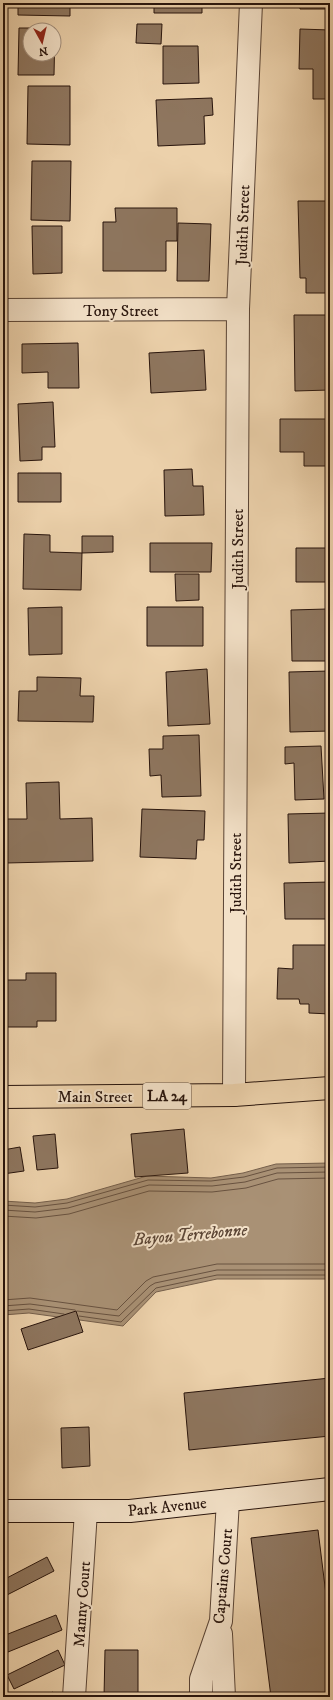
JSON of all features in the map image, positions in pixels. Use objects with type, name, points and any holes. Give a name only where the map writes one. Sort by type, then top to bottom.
[{"type":"main road","name":"Main Street","points":[[3,1097],[234,1095],[330,1088]]},
{"type":"street","name":"Judith Street","points":[[234,1095],[238,310],[251,3]]},
{"type":"street","name":"Tony Street","points":[[3,310],[238,310]]},
{"type":"street","name":"Park Avenue","points":[[3,1510],[130,1511],[330,1488]]},
{"type":"street","name":"Captains Court","points":[[200,1697],[201,1679],[221,1621],[228,1500]]},
{"type":"street","name":"Manny Court","points":[[74,1697],[86,1511]]},
{"type":"street","points":[[221,1621],[224,1697]]},
{"type":"water","name":"Bayou Terrebonne","points":[[330,1163],[330,1279],[217,1279],[156,1292],[123,1326],[29,1313],[3,1315],[3,1201],[35,1203],[67,1199],[147,1176],[211,1178],[243,1173],[276,1164]]},
{"type":"building","points":[[18,3],[70,3],[70,16],[18,15]]},
{"type":"building","points":[[154,3],[202,3],[202,13],[154,13]]},
{"type":"building","points":[[300,3],[330,3],[330,9],[300,9]]},
{"type":"building","points":[[137,24],[162,24],[161,44],[136,43]]},
{"type":"building","points":[[19,28],[22,28],[22,62],[54,62],[54,75],[18,75]]},
{"type":"building","points":[[300,29],[330,30],[330,99],[313,99],[313,69],[299,69]]},
{"type":"building","points":[[163,46],[198,46],[199,83],[163,84]]},
{"type":"building","points":[[28,86],[70,86],[70,145],[27,144]]},
{"type":"building","points":[[212,98],[213,115],[204,116],[205,144],[158,146],[156,100]]},
{"type":"building","points":[[32,161],[71,161],[70,221],[31,220]]},
{"type":"building","points":[[298,201],[330,201],[330,293],[306,293],[306,278],[300,278]]},
{"type":"building","points":[[115,208],[177,208],[177,241],[166,241],[166,271],[103,271],[103,222],[116,222]]},
{"type":"building","points":[[178,223],[211,224],[209,281],[177,281]]},
{"type":"building","points":[[32,226],[62,226],[62,273],[33,274]]},
{"type":"building","points":[[294,315],[330,315],[330,390],[295,391]]},
{"type":"building","points":[[78,343],[79,388],[48,388],[48,372],[22,373],[22,344]]},
{"type":"building","points":[[204,350],[206,390],[151,393],[149,353]]},
{"type":"building","points":[[53,402],[55,447],[42,447],[42,460],[20,461],[18,404]]},
{"type":"building","points":[[280,419],[330,419],[330,466],[304,466],[304,452],[280,452]]},
{"type":"building","points":[[192,469],[193,486],[203,486],[204,515],[165,516],[164,470]]},
{"type":"building","points":[[18,473],[61,473],[61,502],[18,502]]},
{"type":"building","points":[[24,534],[50,535],[50,552],[82,553],[81,590],[23,589]]},
{"type":"building","points":[[82,536],[113,536],[113,552],[82,553]]},
{"type":"building","points":[[150,543],[212,543],[211,572],[150,572]]},
{"type":"building","points":[[296,548],[328,548],[330,582],[296,582]]},
{"type":"building","points":[[175,574],[199,574],[199,600],[176,601]]},
{"type":"building","points":[[62,607],[62,654],[29,655],[28,608]]},
{"type":"building","points":[[147,607],[203,607],[203,646],[147,646]]},
{"type":"building","points":[[327,609],[328,661],[292,661],[291,610]]},
{"type":"building","points":[[207,669],[210,724],[168,726],[166,672]]},
{"type":"building","points":[[330,671],[330,731],[290,732],[289,672]]},
{"type":"building","points":[[37,677],[81,678],[80,696],[94,696],[93,722],[18,721],[19,691],[37,691]]},
{"type":"building","points":[[199,735],[201,796],[162,797],[161,775],[150,776],[149,749],[163,749],[163,736]]},
{"type":"building","points":[[321,746],[324,799],[295,800],[294,763],[285,764],[285,747]]},
{"type":"building","points":[[59,782],[60,819],[92,818],[93,861],[6,863],[5,819],[27,819],[26,783]]},
{"type":"building","points":[[142,809],[205,811],[204,840],[197,840],[196,859],[140,857]]},
{"type":"building","points":[[330,813],[330,861],[289,863],[288,814]]},
{"type":"building","points":[[330,882],[330,919],[285,919],[284,883]]},
{"type":"building","points":[[293,945],[330,945],[327,969],[330,969],[330,1014],[309,1013],[309,1004],[300,1004],[299,999],[277,999],[278,968],[293,969]]},
{"type":"building","points":[[26,973],[56,973],[56,1021],[37,1021],[37,1027],[5,1027],[5,980],[26,980]]},
{"type":"building","points":[[184,1129],[188,1173],[135,1177],[131,1134]]},
{"type":"building","points":[[55,1134],[58,1168],[37,1170],[33,1136]]},
{"type":"building","points":[[20,1147],[24,1171],[3,1174],[3,1150]]},
{"type":"building","points":[[76,1311],[83,1332],[28,1350],[21,1329]]},
{"type":"building","points":[[330,1378],[330,1436],[189,1450],[184,1393]]},
{"type":"building","points":[[89,1427],[90,1466],[62,1468],[61,1428]]},
{"type":"building","points":[[318,1530],[330,1627],[330,1697],[271,1697],[251,1538]]},
{"type":"building","points":[[47,1557],[54,1571],[3,1597],[3,1580]]},
{"type":"building","points":[[56,1615],[62,1630],[8,1652],[3,1636]]},
{"type":"building","points":[[58,1650],[65,1665],[14,1689],[7,1675]]},
{"type":"building","points":[[105,1650],[138,1650],[138,1697],[104,1697]]},
{"type":"building","points":[[53,1692],[56,1697],[42,1697]]}]
